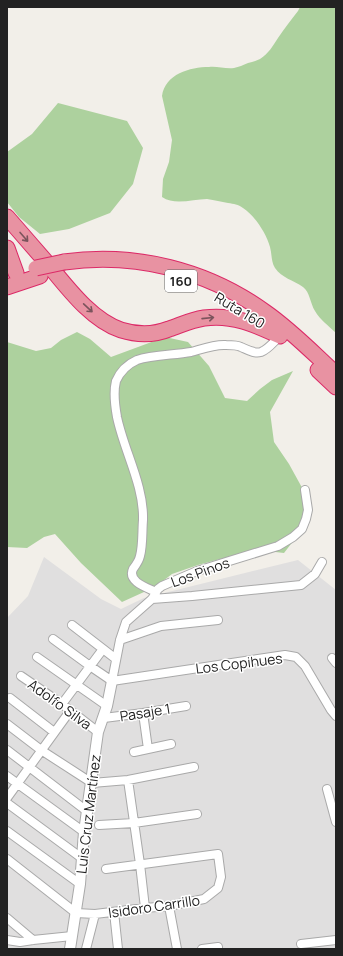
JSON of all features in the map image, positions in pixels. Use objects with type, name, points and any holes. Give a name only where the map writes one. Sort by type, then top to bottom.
[{"type":"highway","points":[[7,217],[75,295],[97,316],[112,326],[130,332],[146,334],[169,330],[194,320],[223,317],[243,320],[280,336]]},
{"type":"highway","points":[[7,248],[11,275]]},
{"type":"highway","name":"Ruta 160","points":[[11,275],[66,267],[97,259],[140,262],[174,268],[199,276],[246,299],[288,330],[336,374]]},
{"type":"highway","name":"Ruta 160","points":[[66,267],[124,270],[154,274],[184,282],[213,293],[238,305],[260,320],[280,336],[336,387]]},
{"type":"highway","name":"Ruta 160","points":[[7,287],[38,272]]},
{"type":"street","points":[[280,336],[260,352],[254,352],[240,346],[225,344],[190,352],[146,358],[129,365],[118,377],[114,394],[115,409],[137,480],[143,516],[140,558],[133,570],[132,575],[133,579],[138,584],[154,596],[192,596],[300,585],[315,574],[322,562]]},
{"type":"street","name":"Los Pinos","points":[[112,681],[120,640],[126,622],[154,596],[158,589],[197,571],[278,546],[293,537],[302,529],[306,519],[308,510],[305,490]]},
{"type":"street","points":[[120,640],[161,626],[218,620]]},
{"type":"street","points":[[72,625],[116,659]]},
{"type":"street","points":[[53,639],[112,681]]},
{"type":"street","points":[[62,704],[103,649]]},
{"type":"street","name":"Los Copihues","points":[[112,681],[285,655],[296,658],[305,666],[336,716]]},
{"type":"street","points":[[37,657],[107,706]]},
{"type":"street","name":"Adolfo Silva","points":[[21,676],[62,704],[98,732]]},
{"type":"street","name":"Luis Cruz Martínez","points":[[70,949],[80,884],[84,832],[98,732],[104,718],[112,681]]},
{"type":"street","points":[[10,698],[54,732]]},
{"type":"street","name":"Pasaje 1","points":[[104,718],[186,706]]},
{"type":"street","points":[[7,798],[70,711]]},
{"type":"street","points":[[143,713],[148,749]]},
{"type":"street","points":[[7,724],[41,750],[92,783],[128,780],[194,767]]},
{"type":"street","points":[[134,752],[171,744]]},
{"type":"street","points":[[7,750],[88,812]]},
{"type":"street","points":[[7,776],[84,832]]},
{"type":"street","points":[[128,780],[145,908]]},
{"type":"street","points":[[327,789],[336,822]]},
{"type":"street","points":[[7,803],[83,859]]},
{"type":"street","points":[[99,825],[198,814]]},
{"type":"street","points":[[7,831],[80,884]]},
{"type":"street","name":"Isidoro Carrillo","points":[[76,913],[95,914],[169,906],[204,900],[218,888],[221,877],[218,854],[140,864]]},
{"type":"street","points":[[7,860],[76,913]]},
{"type":"street","points":[[106,869],[140,864]]},
{"type":"street","points":[[169,906],[177,949]]},
{"type":"street","points":[[114,912],[118,949]]},
{"type":"street","points":[[86,949],[95,914]]},
{"type":"street","points":[[7,918],[33,940]]},
{"type":"street","points":[[7,940],[20,942],[72,936]]},
{"type":"street","points":[[301,944],[336,940]]},
{"type":"street","points":[[202,949],[218,947]]},
{"type":"shaded area","points":[[44,557],[101,599],[121,609],[144,598],[298,560],[336,590],[336,949],[7,949],[7,618],[28,596]]},
{"type":"green space","points":[[300,7],[336,7],[336,333],[317,314],[305,289],[284,277],[275,268],[266,236],[260,225],[247,211],[238,205],[210,199],[178,202],[167,200],[162,197],[163,179],[169,162],[172,140],[162,96],[164,88],[168,82],[180,73],[194,68],[234,68],[260,59],[270,50]]},
{"type":"green space","points":[[58,103],[127,121],[143,148],[133,184],[110,213],[69,229],[40,234],[19,217],[7,202],[7,152],[32,134]]},
{"type":"green space","points":[[77,332],[90,339],[111,357],[165,337],[188,342],[209,366],[225,398],[247,401],[272,380],[293,371],[270,412],[274,442],[289,464],[311,504],[301,531],[284,553],[267,551],[220,559],[198,565],[172,574],[155,587],[122,602],[81,563],[55,534],[44,537],[27,548],[7,547],[7,342],[36,351],[51,348],[61,340]]}]
